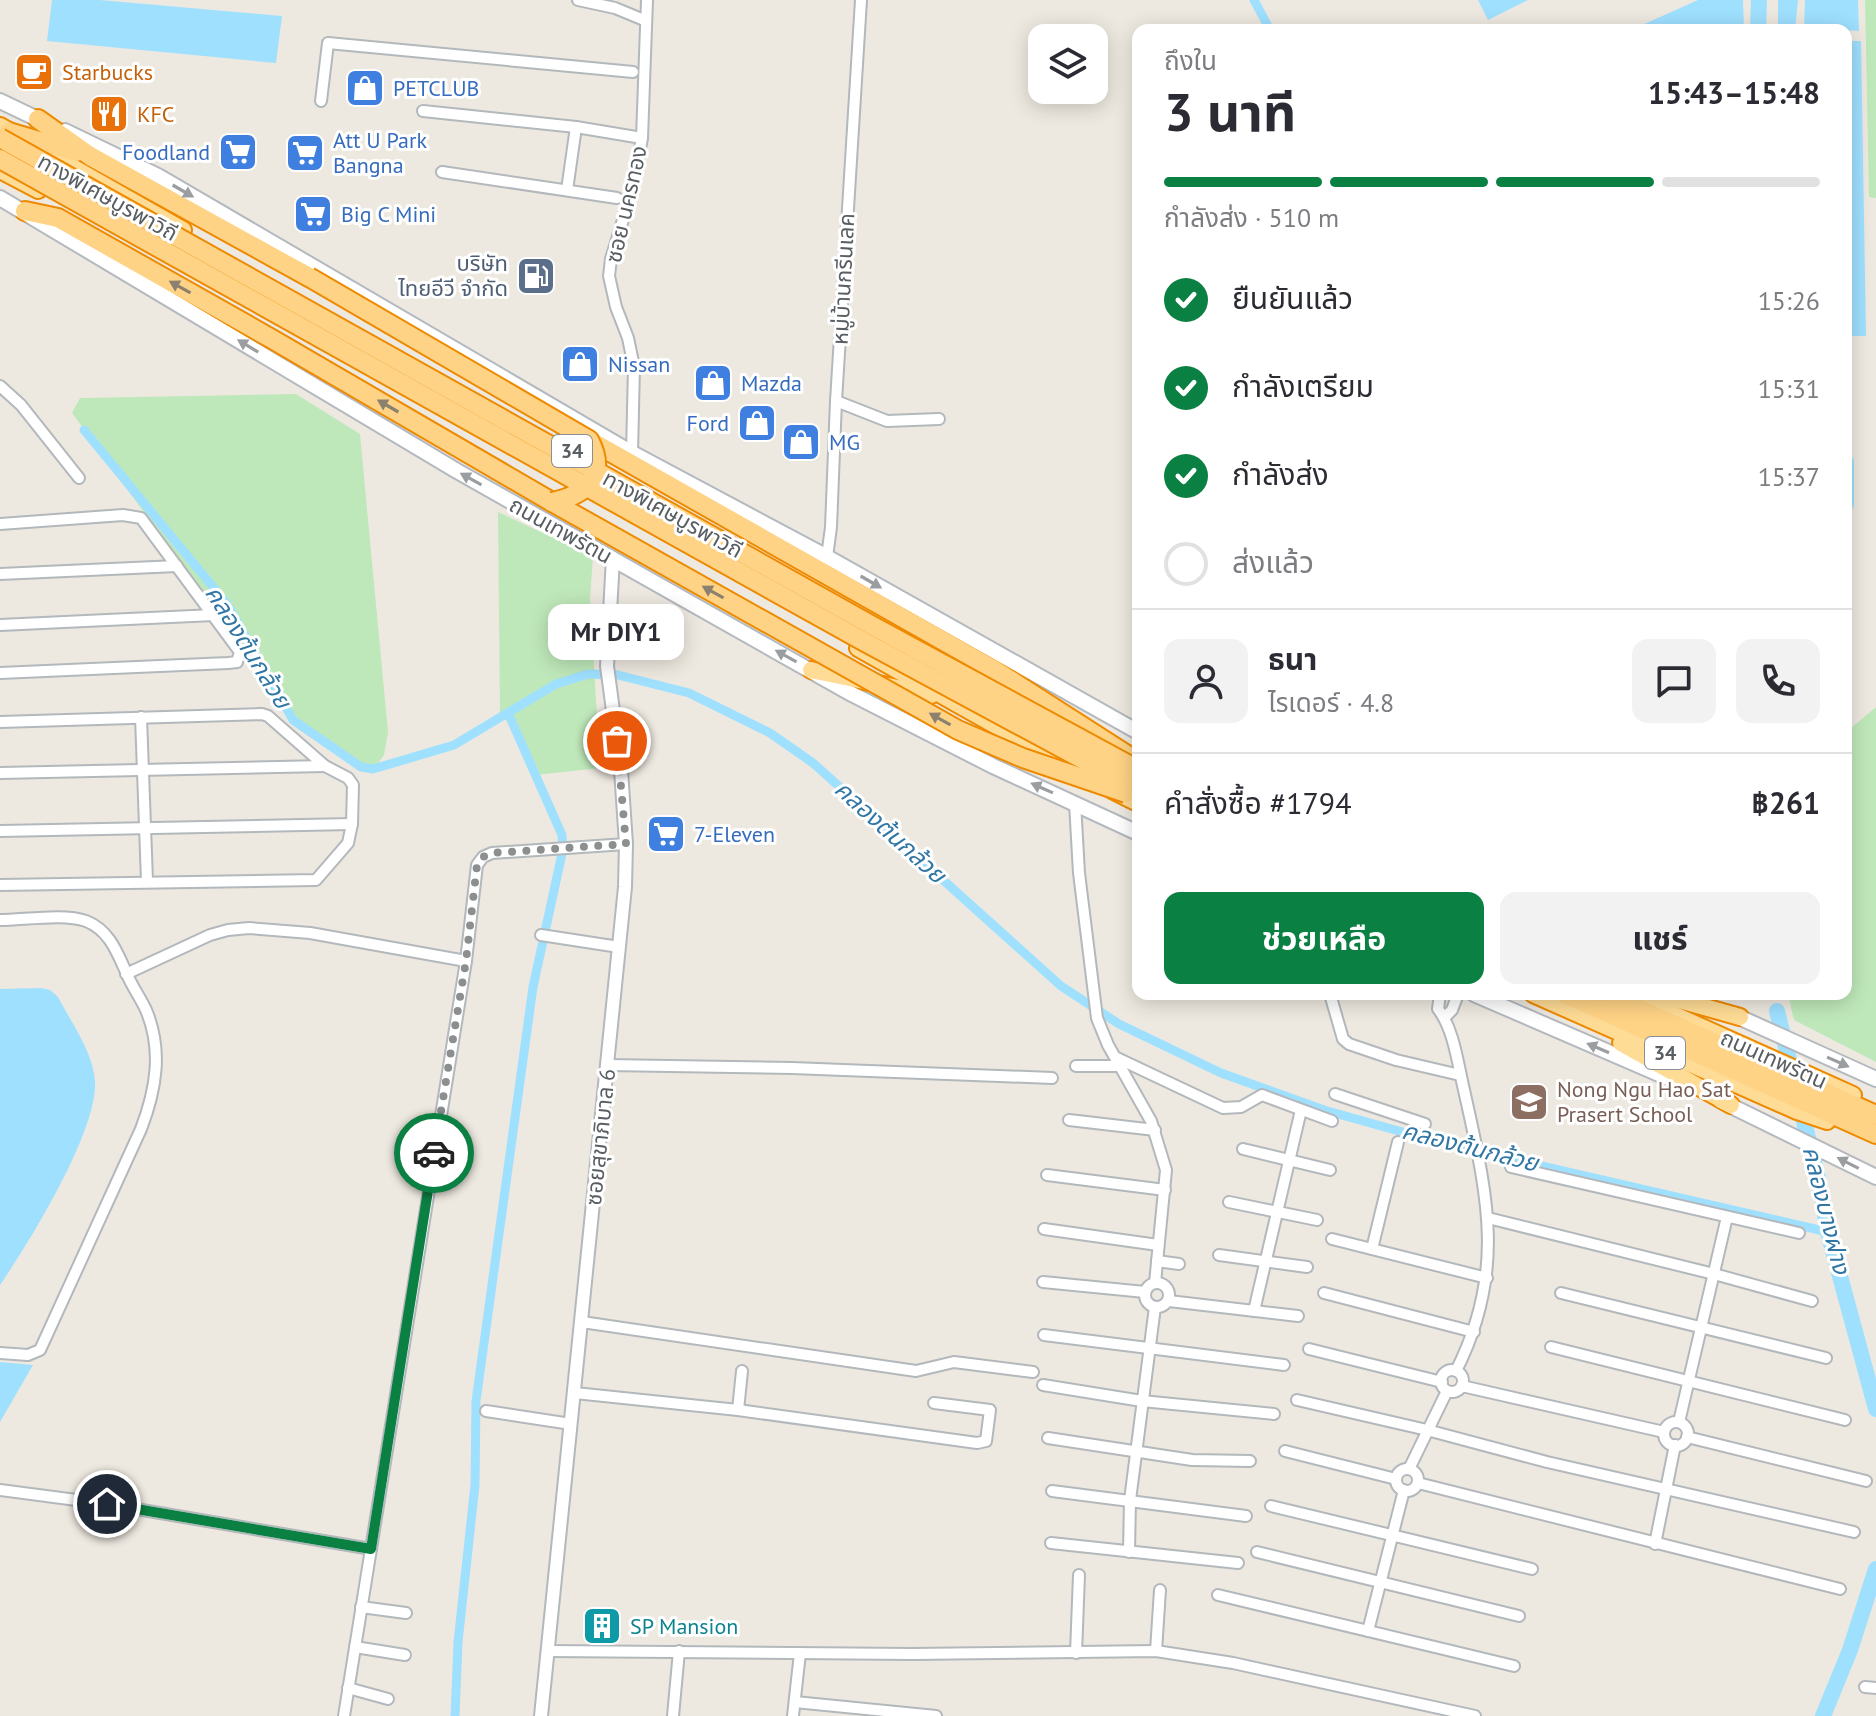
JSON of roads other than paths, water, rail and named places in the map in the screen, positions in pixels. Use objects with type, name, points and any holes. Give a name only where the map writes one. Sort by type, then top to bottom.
[{"type":"highway","points":[[38,119],[90,156],[309,277],[993,669],[1132,759]]},
{"type":"highway","points":[[3,132],[90,156]]},
{"type":"highway","name":"34","points":[[3,132],[698,523],[928,647],[1057,722],[1132,760]]},
{"type":"highway","name":"ทางพิเศษบูรพาวิถี","points":[[3,132],[857,618],[1132,767]]},
{"type":"highway","name":"ทางพิเศษบูรพาวิถี","points":[[0,159],[863,641],[1132,786]]},
{"type":"highway","name":"ถนนเทพรัตน","points":[[0,170],[60,210],[1132,800]]},
{"type":"highway","points":[[25,211],[60,210],[272,339],[552,502],[958,730],[1023,758],[1132,795]]},
{"type":"highway","points":[[552,502],[577,495],[589,484],[597,460],[589,440]]},
{"type":"highway","points":[[811,670],[944,698]]},
{"type":"highway","points":[[1544,1000],[1731,1105]]},
{"type":"highway","name":"ถนนเทพรัตน","points":[[1547,1000],[1876,1144]]},
{"type":"highway","points":[[1578,1000],[1876,1134]]},
{"type":"highway","points":[[1619,1000],[1876,1115]]},
{"type":"highway","name":"ถนนเทพรัตน","points":[[1641,1000],[1876,1106]]},
{"type":"highway","points":[[1679,1000],[1740,1017]]},
{"type":"main road","name":"34","points":[[0,101],[158,176],[632,453],[827,557],[1132,729]]},
{"type":"main road","name":"ถนนเทพรัตน","points":[[0,198],[457,471],[848,692],[993,766],[1132,830]]},
{"type":"main road","name":"34","points":[[1488,1000],[1731,1105],[1876,1177]]},
{"type":"main road","name":"ถนนเทพรัตน","points":[[1702,1000],[1876,1079]]},
{"type":"street","points":[[578,0],[619,5],[644,20]]},
{"type":"street","name":"ซอย นครทอง","points":[[632,453],[634,367],[609,276],[611,259],[633,187],[642,138],[647,0]]},
{"type":"street","name":"หมู่บ้านกรีนเลค","points":[[827,557],[861,0]]},
{"type":"street","points":[[321,101],[328,43],[633,72]]},
{"type":"street","points":[[423,111],[576,127],[642,138]]},
{"type":"street","points":[[567,190],[576,127]]},
{"type":"street","points":[[442,172],[617,198]]},
{"type":"street","points":[[0,386],[21,405],[79,478]]},
{"type":"street","points":[[836,401],[887,421],[939,419]]},
{"type":"street","points":[[0,524],[134,515],[148,526],[240,652],[237,662],[0,673]]},
{"type":"street","name":"ซอยสุขาภิบาล 6","points":[[541,1716],[619,947],[626,844],[621,770],[607,666],[613,558]]},
{"type":"street","points":[[0,574],[177,566]]},
{"type":"street","points":[[0,625],[214,615]]},
{"type":"street","points":[[0,722],[262,714],[325,766],[348,778],[353,785],[352,824],[346,846],[316,880],[0,885]]},
{"type":"street","points":[[141,717],[147,881]]},
{"type":"street","points":[[0,773],[325,766]]},
{"type":"street","points":[[1075,803],[1079,873],[1097,1018],[1155,1130],[1166,1170],[1155,1283]]},
{"type":"street","points":[[0,831],[352,824]]},
{"type":"street","points":[[344,1716],[466,961],[477,865],[483,857],[492,853],[626,844]]},
{"type":"street","points":[[0,920],[86,921],[104,934],[117,949],[126,974],[146,1010],[155,1040],[157,1067],[150,1105],[115,1189],[40,1350],[28,1355],[0,1353]]},
{"type":"street","points":[[126,974],[210,935],[249,928],[310,933],[466,961]]},
{"type":"street","points":[[541,935],[619,947]]},
{"type":"street","points":[[1332,1000],[1340,1032],[1349,1044],[1396,1060],[1460,1075]]},
{"type":"street","points":[[1439,1000],[1438,1009],[1445,1017],[1460,1075],[1488,1218],[1487,1278],[1474,1332],[1456,1371]]},
{"type":"street","points":[[1445,1017],[1456,1000]]},
{"type":"street","points":[[1076,1066],[1119,1062],[1223,1108],[1241,1107],[1262,1095],[1332,1121]]},
{"type":"street","points":[[607,1065],[807,1068],[1052,1078]]},
{"type":"street","points":[[1335,1094],[1425,1124]]},
{"type":"street","points":[[1254,1311],[1301,1110]]},
{"type":"street","points":[[1069,1120],[1155,1130]]},
{"type":"street","points":[[1372,1249],[1398,1142]]},
{"type":"street","points":[[1243,1149],[1330,1170]]},
{"type":"street","points":[[1511,1167],[1799,1233]]},
{"type":"street","points":[[1047,1175],[1165,1190]]},
{"type":"street","points":[[1229,1202],[1317,1220]]},
{"type":"street","points":[[1679,1422],[1727,1217]]},
{"type":"street","points":[[1488,1218],[1812,1301]]},
{"type":"street","points":[[1044,1229],[1158,1245]]},
{"type":"street","points":[[1332,1239],[1487,1278]]},
{"type":"street","points":[[1219,1255],[1307,1267]]},
{"type":"street","points":[[1157,1261],[1179,1264]]},
{"type":"street","points":[[1043,1282],[1145,1292]]},
{"type":"street","points":[[1169,1301],[1167,1287],[1155,1283],[1148,1286],[1145,1292],[1147,1302],[1155,1307],[1169,1301],[1298,1316]]},
{"type":"street","points":[[1324,1293],[1474,1332]]},
{"type":"street","points":[[1561,1293],[1826,1358]]},
{"type":"street","points":[[1129,1552],[1130,1500],[1155,1307]]},
{"type":"street","points":[[582,1322],[916,1371],[954,1362],[1033,1372]]},
{"type":"street","points":[[1044,1335],[1284,1365]]},
{"type":"street","points":[[1551,1347],[1845,1420]]},
{"type":"street","points":[[1309,1349],[1457,1391],[1463,1379],[1456,1371]]},
{"type":"street","points":[[738,1410],[742,1371]]},
{"type":"street","points":[[1418,1483],[1411,1490],[1404,1490],[1398,1486],[1396,1479],[1399,1472],[1409,1469],[1444,1386],[1446,1372],[1456,1371]]},
{"type":"street","points":[[1043,1385],[1142,1401],[1274,1414]]},
{"type":"street","points":[[1462,1386],[1664,1432]]},
{"type":"street","points":[[575,1393],[738,1410],[977,1443],[986,1441],[990,1410],[934,1403]]},
{"type":"street","points":[[1297,1400],[1547,1462],[1854,1532]]},
{"type":"street","points":[[486,1411],[571,1424]]},
{"type":"street","points":[[1664,1432],[1668,1425],[1679,1422]]},
{"type":"street","points":[[1664,1432],[1668,1442],[1682,1444],[1687,1430],[1679,1422]]},
{"type":"street","points":[[1687,1437],[1866,1481]]},
{"type":"street","points":[[1048,1438],[1136,1449],[1192,1460],[1250,1461]]},
{"type":"street","points":[[1655,1544],[1675,1445]]},
{"type":"street","points":[[1285,1451],[1396,1479]]},
{"type":"street","points":[[1409,1469],[1417,1475],[1418,1483]]},
{"type":"street","points":[[1418,1483],[1840,1589]]},
{"type":"street","points":[[0,1490],[107,1504],[371,1549]]},
{"type":"street","points":[[1368,1631],[1404,1490]]},
{"type":"street","points":[[1052,1491],[1246,1516]]},
{"type":"street","points":[[1271,1506],[1532,1569]]},
{"type":"street","points":[[1051,1543],[1238,1563]]},
{"type":"street","points":[[1257,1552],[1519,1616]]},
{"type":"street","points":[[1076,1653],[1079,1575]]},
{"type":"street","points":[[1156,1651],[1160,1590]]},
{"type":"street","points":[[1218,1595],[1514,1666]]},
{"type":"street","points":[[361,1607],[406,1613]]},
{"type":"street","points":[[355,1647],[405,1655]]},
{"type":"street","points":[[548,1651],[1156,1651],[1247,1666],[1475,1716]]},
{"type":"street","points":[[673,1716],[679,1651]]},
{"type":"street","points":[[793,1716],[800,1653]]},
{"type":"street","points":[[348,1688],[388,1699]]},
{"type":"street","points":[[795,1702],[936,1716]]},
{"type":"water","points":[[52,0],[100,0],[282,16],[276,63],[47,41]]},
{"type":"water","points":[[1478,0],[1528,0],[1488,20]]},
{"type":"water","points":[[1698,0],[1743,0],[1744,24],[1644,24]]},
{"type":"water","points":[[1778,0],[1798,0],[1796,24],[1778,24]]},
{"type":"water","points":[[1805,0],[1858,0],[1859,31],[1852,31],[1852,24],[1804,24]]},
{"type":"water","points":[[1852,41],[1861,41],[1866,336],[1852,336]]},
{"type":"water","points":[[0,989],[50,990],[58,997],[86,1048],[95,1081],[93,1102],[86,1128],[60,1186],[0,1285]]},
{"type":"water","points":[[0,1362],[33,1365],[0,1422]]},
{"type":"waterway","points":[[1254,0],[1267,24]]},
{"type":"waterway","points":[[1758,24],[1759,0]]},
{"type":"waterway","name":"คลองต้นกล้วย","points":[[84,430],[227,604],[293,720],[361,767],[373,769],[454,745],[556,684],[588,674],[618,675],[689,693],[770,733],[813,763],[1061,986],[1119,1024],[1221,1073],[1324,1110],[1438,1142],[1828,1232]]},
{"type":"waterway","points":[[455,1716],[458,1642],[475,1485],[476,1401],[533,987],[563,849],[562,835],[508,713]]},
{"type":"waterway","name":"คลองบางฝาง","points":[[1777,1011],[1793,1076]]},
{"type":"waterway","name":"คลองบางฝาง","points":[[1799,1102],[1828,1232],[1876,1409]]},
{"type":"waterway","name":"คลองบางฝาง","points":[[1823,1716],[1850,1650],[1876,1569]]},
{"type":"place","name":"Starbucks","points":[[34,72]]},
{"type":"place","name":"PETCLUB","points":[[365,88]]},
{"type":"place","name":"KFC","points":[[109,114]]},
{"type":"place","name":"Foodland","points":[[238,152]]},
{"type":"place","name":"Att U Park Bangna","points":[[305,153]]},
{"type":"place","name":"Big C Mini","points":[[313,214]]},
{"type":"place","name":"บริษัท ไทยอีวี จำกัด","points":[[536,276]]},
{"type":"place","name":"Nissan","points":[[580,364]]},
{"type":"place","name":"Mazda","points":[[713,383]]},
{"type":"place","name":"Ford","points":[[757,423]]},
{"type":"place","name":"MG","points":[[801,442]]},
{"type":"place","name":"Mr DIY1","points":[[617,741]]},
{"type":"place","name":"7-Eleven","points":[[666,834]]},
{"type":"place","name":"Nong Ngu Hao Sat Prasert School","points":[[1529,1102]]},
{"type":"place","name":"SP Mansion","points":[[602,1626]]}]
